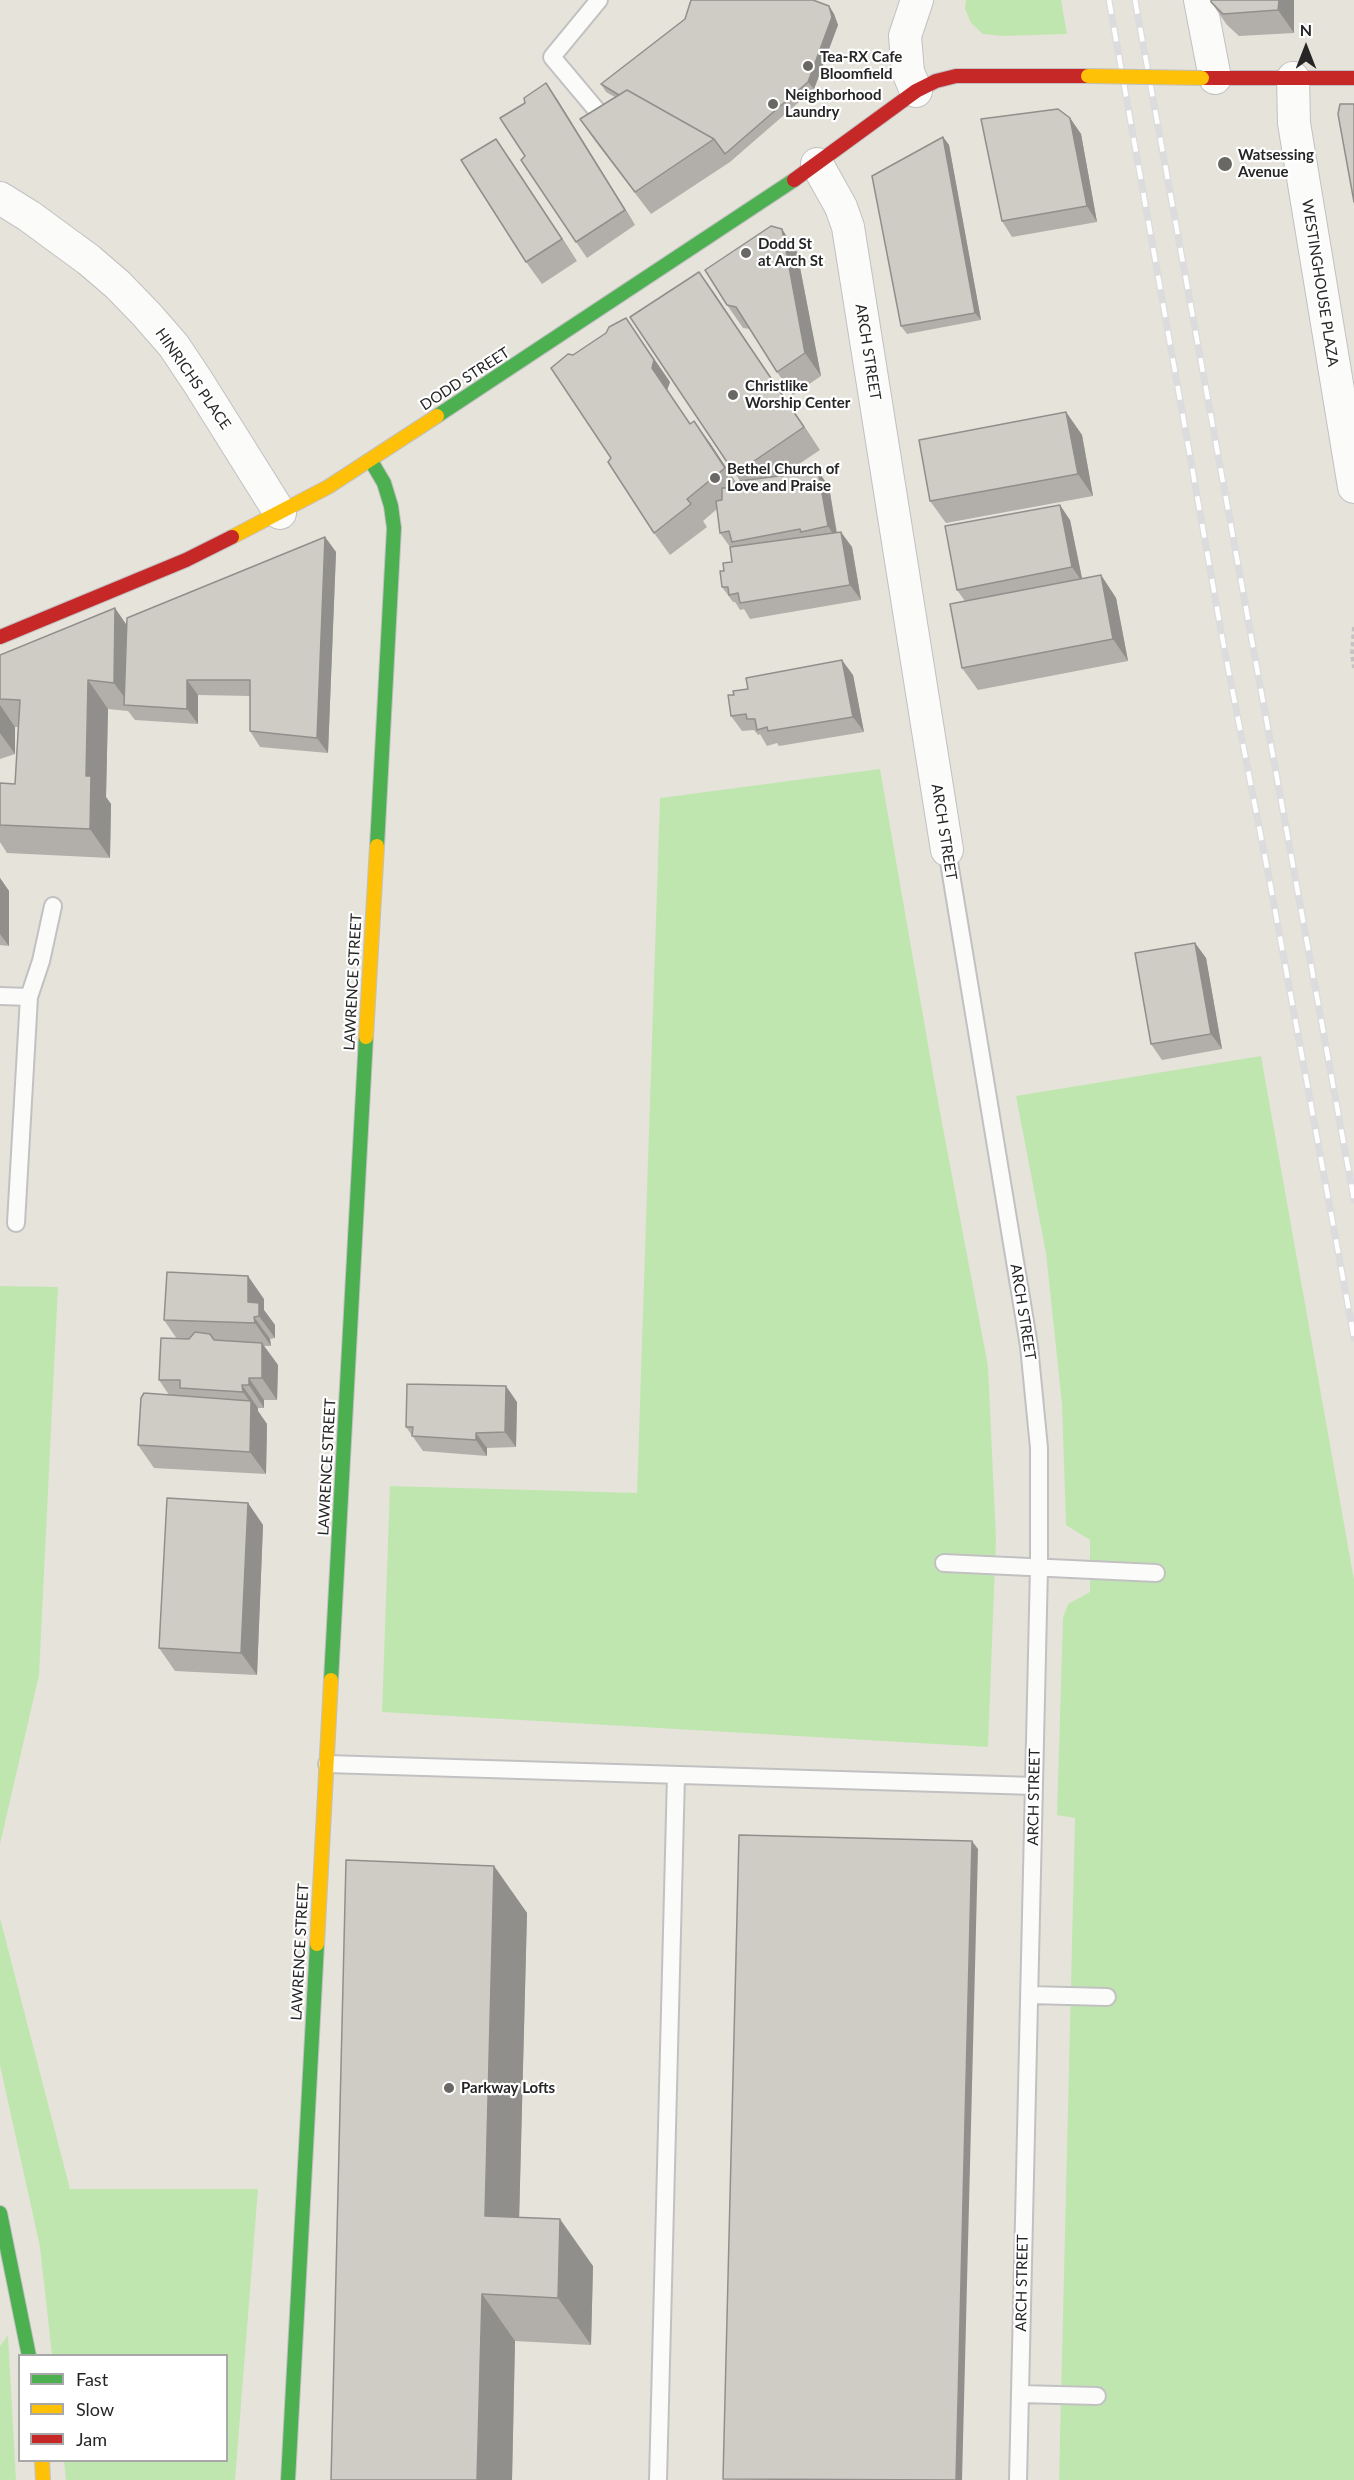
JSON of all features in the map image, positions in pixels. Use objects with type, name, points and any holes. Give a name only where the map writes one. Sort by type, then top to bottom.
[{"type":"street","points":[[917,0],[905,36],[908,72],[916,91],[936,81],[956,76],[1354,78]]},
{"type":"street","points":[[1200,0],[1209,78]]},
{"type":"street","name":"WESTINGHOUSE PLAZA","points":[[1293,78],[1294,123],[1354,487]]},
{"type":"street","name":"DODD STREET","points":[[0,637],[186,560],[280,513],[371,461],[817,164],[916,91]]},
{"type":"street","name":"ARCH STREET","points":[[817,164],[842,207],[848,227],[947,850]]},
{"type":"street","name":"HINRICHS PLACE","points":[[0,198],[89,260],[118,285],[147,315],[174,346],[280,513]]},
{"type":"street","name":"LAWRENCE STREET","points":[[288,2480],[394,528],[391,506],[384,483],[371,461]]},
{"type":"street","points":[[0,2213],[29,2354]]},
{"type":"street","points":[[42,2462],[43,2480]]},
{"type":"lane","points":[[599,0],[552,57],[599,112]]},
{"type":"lane","name":"ARCH STREET","points":[[947,850],[1029,1346],[1039,1448],[1039,1567],[1018,2480]]},
{"type":"lane","points":[[16,1222],[29,997],[41,961],[53,906]]},
{"type":"lane","points":[[0,996],[29,997]]},
{"type":"lane","points":[[944,1563],[1156,1574]]},
{"type":"lane","points":[[327,1764],[1034,1786]]},
{"type":"lane","points":[[658,2480],[676,1775]]},
{"type":"lane","points":[[1029,1995],[1107,1997]]},
{"type":"lane","points":[[1020,2394],[1097,2396]]},
{"type":"path","points":[[1354,627],[1352,654],[1354,668]]},
{"type":"green space","points":[[966,0],[1061,0],[1067,34],[1004,36],[983,34],[971,23],[965,9]]},
{"type":"green space","points":[[880,769],[937,1096],[988,1366],[996,1539],[988,1747],[382,1712],[390,1486],[637,1493],[660,798]]},
{"type":"green space","points":[[1261,1056],[1354,1580],[1354,2480],[1059,2480],[1075,1818],[1057,1815],[1063,1618],[1068,1604],[1090,1592],[1090,1540],[1066,1525],[1062,1404],[1046,1253],[1016,1096]]},
{"type":"green space","points":[[0,1286],[58,1287],[39,1675],[0,1844]]},
{"type":"green space","points":[[0,1918],[70,2189],[258,2189],[235,2480],[66,2480],[64,2462],[228,2462],[228,2354],[52,2354],[40,2247],[0,2065]]},
{"type":"green space","points":[[8,2335],[16,2480],[0,2480],[0,2346]]},
{"type":"building","points":[[691,0],[813,0],[829,6],[832,17],[808,82],[725,154],[714,139],[627,90],[619,95],[601,84],[685,19]]},
{"type":"building","points":[[1211,0],[1279,0],[1278,10],[1223,14]]},
{"type":"building","points":[[546,83],[625,210],[576,242],[521,160],[525,156],[500,118],[525,103],[524,98]]},
{"type":"building","points":[[627,90],[714,139],[635,192],[580,119]]},
{"type":"building","points":[[1340,104],[1354,104],[1354,202],[1338,114]]},
{"type":"building","points":[[1058,109],[1070,118],[1087,206],[1002,221],[981,119]]},
{"type":"building","points":[[943,137],[975,313],[901,326],[872,176]]},
{"type":"building","points":[[496,139],[562,239],[526,262],[461,160]]},
{"type":"building","points":[[771,226],[782,229],[805,353],[777,372],[736,307],[727,305],[705,270]]},
{"type":"building","name":"Christlike Worship Center","points":[[699,272],[804,427],[735,474],[630,317]]},
{"type":"building","points":[[626,318],[654,360],[652,368],[690,424],[694,421],[725,468],[687,499],[691,504],[654,533],[608,462],[611,458],[551,368],[568,354],[573,355],[606,333],[609,327]]},
{"type":"building","points":[[1066,412],[1078,474],[930,501],[919,440]]},
{"type":"building","points":[[818,471],[828,526],[732,542],[729,531],[720,533],[716,501],[722,500],[722,488],[738,488],[740,481]]},
{"type":"building","points":[[1060,505],[1072,567],[957,590],[945,526]]},
{"type":"building","points":[[841,532],[850,585],[740,603],[738,593],[729,595],[728,587],[722,587],[720,571],[724,571],[723,563],[732,562],[730,547]]},
{"type":"building","points":[[325,537],[317,738],[250,731],[250,680],[187,680],[187,709],[124,705],[127,618]]},
{"type":"building","points":[[1101,575],[1113,639],[962,668],[950,604]]},
{"type":"building","points":[[115,608],[114,683],[88,680],[86,776],[91,776],[90,829],[0,825],[0,783],[15,784],[20,700],[0,699],[0,655]]},
{"type":"building","points":[[842,660],[853,717],[768,731],[767,727],[757,730],[755,719],[747,719],[746,714],[731,716],[728,695],[734,695],[733,691],[748,689],[746,678]]},
{"type":"building","points":[[1195,943],[1211,1034],[1151,1044],[1135,953]]},
{"type":"building","points":[[167,1272],[248,1276],[248,1302],[259,1303],[259,1316],[254,1317],[255,1323],[164,1320]]},
{"type":"building","points":[[195,1332],[210,1334],[214,1340],[262,1343],[262,1378],[249,1378],[249,1385],[242,1385],[243,1392],[180,1388],[180,1380],[159,1380],[161,1338],[189,1339]]},
{"type":"building","points":[[407,1384],[506,1386],[505,1432],[476,1433],[476,1440],[412,1436],[413,1427],[406,1427]]},
{"type":"building","points":[[144,1393],[251,1401],[250,1452],[138,1445],[141,1398]]},
{"type":"building","points":[[167,1498],[248,1503],[241,1653],[159,1648]]},
{"type":"building","points":[[739,1835],[972,1841],[956,2480],[723,2479]]},
{"type":"building","name":"Parkway Lofts","points":[[346,1860],[494,1866],[485,2216],[560,2219],[558,2298],[482,2294],[477,2480],[331,2480]]},
{"type":"railway","points":[[1109,0],[1223,642],[1354,1338]]},
{"type":"railway","points":[[1135,0],[1354,1200]]},
{"type":"traffic: fast","points":[[437,416],[794,180]]},
{"type":"traffic: fast","points":[[371,461],[384,483],[391,506],[394,528],[377,846]]},
{"type":"traffic: fast","points":[[331,1680],[366,1037]]},
{"type":"traffic: fast","points":[[288,2480],[317,1944]]},
{"type":"traffic: fast","points":[[0,2213],[29,2354]]},
{"type":"traffic: slow","points":[[1088,76],[1202,78]]},
{"type":"traffic: slow","points":[[232,537],[328,487],[437,416]]},
{"type":"traffic: slow","points":[[366,1037],[377,846]]},
{"type":"traffic: slow","points":[[317,1944],[331,1680]]},
{"type":"traffic: slow","points":[[42,2462],[43,2480]]},
{"type":"traffic: jam","points":[[794,180],[916,91],[936,81],[956,76],[1088,76]]},
{"type":"traffic: jam","points":[[1202,78],[1354,78]]},
{"type":"traffic: jam","points":[[0,637],[186,560],[232,537]]},
{"type":"place","name":"Tea-RX Cafe Bloomfield","points":[[808,66]]},
{"type":"place","name":"Neighborhood Laundry","points":[[773,104]]},
{"type":"place","name":"Watsessing Avenue","points":[[1225,164]]},
{"type":"place","name":"Dodd St at Arch St","points":[[746,253]]},
{"type":"place","name":"Christlike Worship Center","points":[[733,395]]},
{"type":"place","name":"Bethel Church of Love and Praise","points":[[715,478]]},
{"type":"place","name":"Parkway Lofts","points":[[449,2088]]}]
